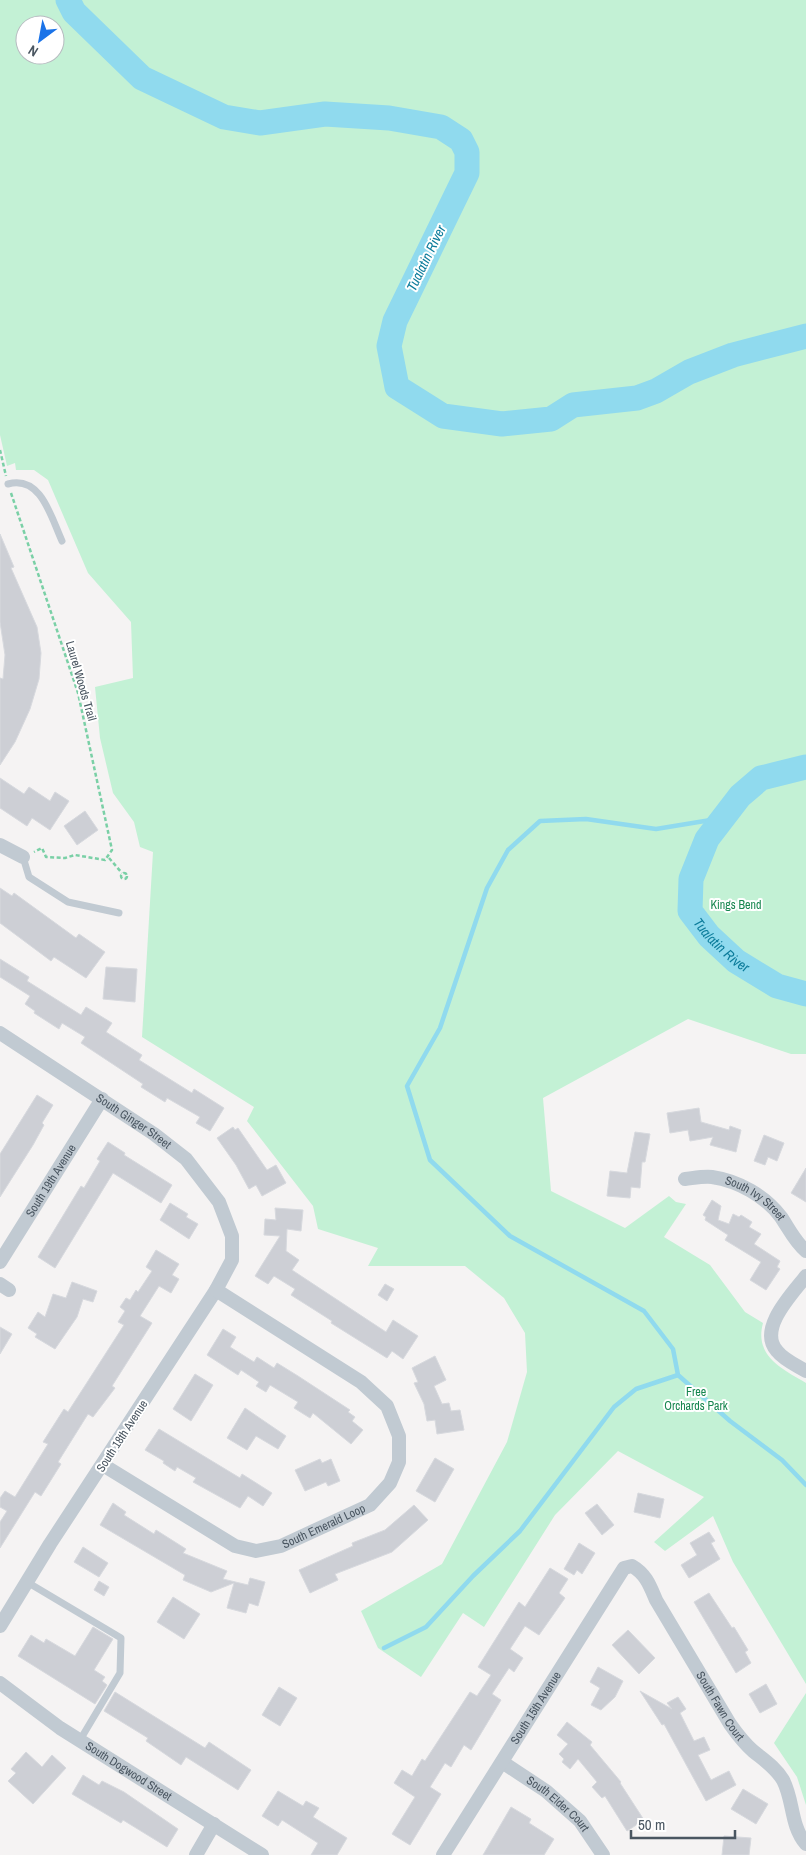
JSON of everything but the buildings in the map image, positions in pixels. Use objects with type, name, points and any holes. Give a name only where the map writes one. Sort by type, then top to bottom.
[{"type":"street","points":[[0,845],[23,857]]},
{"type":"street","name":"South Ginger Street","points":[[0,1033],[154,1134],[186,1159],[219,1202],[232,1236],[232,1242]]},
{"type":"street","name":"South 19th Avenue","points":[[0,1262],[102,1099]]},
{"type":"street","name":"South Ivy Street","points":[[685,1179],[712,1177],[747,1189],[764,1198],[780,1217],[798,1245],[806,1251]]},
{"type":"street","name":"South 18th Avenue","points":[[0,1626],[216,1290],[232,1260],[232,1242]]},
{"type":"street","points":[[806,1276],[776,1315],[771,1339],[775,1350],[806,1372]]},
{"type":"street","name":"South Emerald Loop","points":[[103,1465],[236,1546],[256,1551],[281,1546],[370,1505],[390,1483],[399,1462],[399,1436],[387,1406],[361,1382],[216,1290]]},
{"type":"street","name":"South 15th Avenue","points":[[443,1855],[624,1568],[632,1566]]},
{"type":"street","name":"South Fawn Court","points":[[632,1566],[641,1571],[648,1582],[656,1600],[730,1724],[741,1739],[775,1769],[782,1780],[788,1791],[798,1834],[806,1844]]},
{"type":"street","name":"South Dogwood Street","points":[[0,1683],[36,1711],[80,1740],[262,1855]]},
{"type":"street","name":"South Elder Court","points":[[502,1762],[546,1791],[580,1821],[603,1855]]},
{"type":"street","points":[[196,1855],[214,1824]]},
{"type":"lane","points":[[8,484],[21,482],[36,489],[62,541]]},
{"type":"lane","points":[[23,857],[29,877],[62,899],[74,904],[119,913]]},
{"type":"lane","points":[[27,1582],[121,1638],[120,1673],[80,1740]]},
{"type":"path","name":"Laurel Woods Trail","points":[[0,450],[8,484],[78,693],[112,850],[109,858]]},
{"type":"path","points":[[42,848],[46,857],[65,858],[75,855],[100,860],[109,858],[122,873]]},
{"type":"green space","points":[[0,0],[806,0],[806,1054],[791,1054],[688,1019],[543,1098],[551,1191],[625,1228],[669,1196],[676,1202],[686,1204],[664,1237],[710,1265],[745,1312],[763,1323],[761,1334],[766,1353],[779,1367],[806,1383],[806,1684],[733,1562],[713,1516],[665,1551],[654,1542],[704,1497],[618,1451],[555,1515],[484,1627],[463,1613],[421,1677],[378,1648],[361,1611],[442,1564],[507,1442],[527,1372],[525,1333],[504,1298],[465,1266],[368,1266],[378,1248],[318,1229],[313,1206],[247,1121],[254,1107],[142,1037],[153,852],[140,847],[134,822],[113,793],[100,738],[95,687],[133,678],[131,622],[88,573],[48,480],[34,470],[16,470],[15,463],[7,466],[0,435]]},
{"type":"green space","points":[[806,1693],[806,1805],[797,1777],[774,1743]]},
{"type":"waterway","name":"Tualatin River","points":[[68,0],[74,12],[142,78],[224,117],[260,123],[325,114],[389,118],[441,127],[461,140],[467,152],[467,173],[395,321],[389,346],[397,387],[443,416],[502,424],[551,419],[573,405],[637,398],[656,391],[689,372],[733,355],[806,336]]},
{"type":"waterway","name":"Tualatin River","points":[[806,767],[761,778],[740,796],[707,839],[691,879],[690,911],[709,936],[736,961],[777,986],[806,994]]},
{"type":"waterway","points":[[723,818],[656,829],[586,819],[540,821],[508,850],[487,888],[440,1028],[407,1086],[430,1160],[510,1236],[644,1311],[673,1349],[678,1375],[730,1421],[782,1460],[806,1485]]},
{"type":"waterway","points":[[384,1648],[426,1627],[473,1576],[520,1531],[614,1407],[636,1389],[678,1375]]},
{"type":"park label","name":"Kings Bend","points":[[736,905]]},
{"type":"park label","name":"Free Orchards Park","points":[[696,1399]]}]
